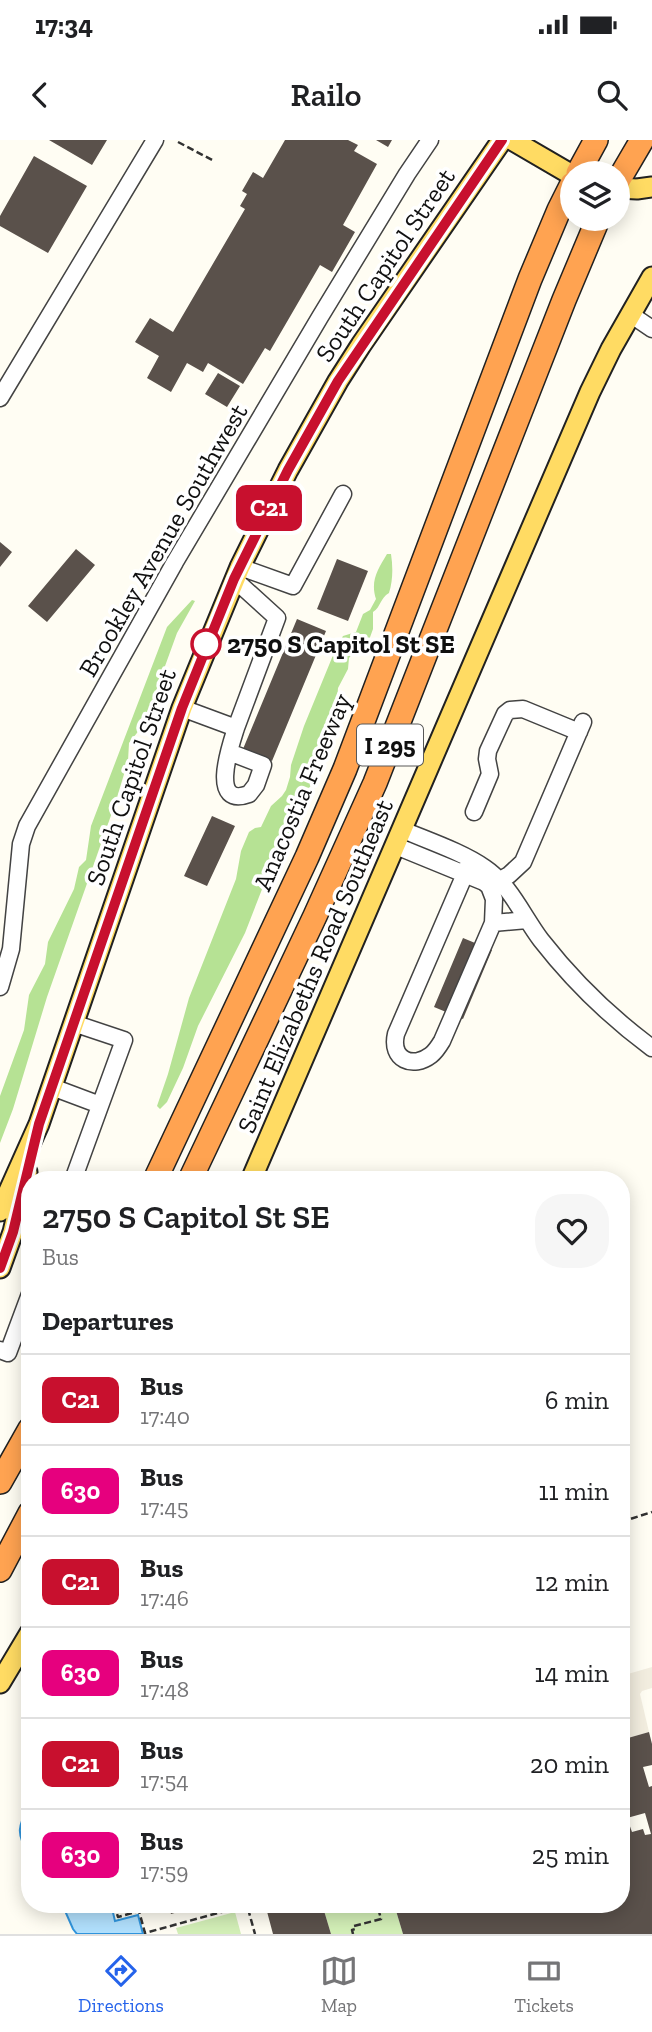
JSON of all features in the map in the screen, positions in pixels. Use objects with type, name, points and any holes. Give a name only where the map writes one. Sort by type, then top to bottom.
[{"type":"highway","points":[[629,161],[642,140]]},
{"type":"highway","points":[[585,161],[594,145]]},
{"type":"highway","name":"Anacostia Freeway","points":[[159,1171],[307,857],[340,780],[512,328],[560,210]]},
{"type":"highway","name":"I 295","points":[[194,1171],[315,916],[374,783],[593,231]]},
{"type":"highway","points":[[0,1482],[21,1445]]},
{"type":"highway","points":[[0,1570],[21,1530]]},
{"type":"main road","name":"South Capitol Street","points":[[39,1124],[182,708],[237,573],[288,470],[338,381],[502,140]]},
{"type":"main road","points":[[512,140],[560,168]]},
{"type":"main road","points":[[630,189],[652,187]]},
{"type":"main road","name":"Saint Elizabeths Road Southeast","points":[[255,1171],[585,403],[652,277]]},
{"type":"main road","points":[[0,1210],[39,1124]]},
{"type":"main road","points":[[28,1171],[39,1124]]},
{"type":"main road","points":[[0,1268],[21,1199]]},
{"type":"main road","points":[[0,1683],[21,1648]]},
{"type":"street","points":[[0,397],[155,140]]},
{"type":"street","name":"Brookley Avenue Southwest","points":[[0,986],[12,942],[21,844],[27,826],[181,552],[320,317],[430,140]]},
{"type":"street","points":[[630,314],[652,329]]},
{"type":"street","points":[[237,573],[293,586],[343,494]]},
{"type":"street","points":[[229,752],[277,618],[237,573]]},
{"type":"street","points":[[182,708],[236,728]]},
{"type":"street","points":[[474,813],[490,774],[488,751],[505,714],[510,710],[523,709],[581,727],[523,862],[517,869],[494,883]]},
{"type":"street","points":[[399,838],[467,867],[485,868],[494,883],[585,991],[652,1048]]},
{"type":"street","points":[[467,867],[396,1034],[395,1051],[401,1057],[416,1061],[431,1055],[437,1048],[492,923],[494,883]]},
{"type":"street","points":[[492,923],[527,920]]},
{"type":"street","points":[[74,1023],[124,1040],[76,1171]]},
{"type":"street","points":[[51,1087],[100,1105]]},
{"type":"street","points":[[0,1350],[8,1353],[21,1318]]},
{"type":"path","points":[[178,142],[214,161]]},
{"type":"path","points":[[630,1519],[652,1512]]},
{"type":"path","points":[[117,1913],[118,1917],[132,1913]]},
{"type":"path","points":[[140,1913],[145,1933],[218,1913]]},
{"type":"path","points":[[249,1913],[255,1934]]},
{"type":"path","points":[[354,1934],[354,1926],[381,1919],[379,1913]]},
{"type":"green space","points":[[387,554],[391,554],[392,564],[389,593],[373,612],[373,629],[369,640],[349,658],[348,669],[338,688],[337,701],[330,713],[325,746],[310,787],[266,879],[245,933],[198,1026],[183,1068],[167,1102],[160,1109],[157,1106],[189,998],[236,879],[241,851],[249,832],[261,827],[271,806],[286,790],[304,726],[336,648],[343,636],[356,632],[363,614],[370,610],[376,599],[374,581]]},
{"type":"green space","points":[[192,600],[195,601],[177,633],[144,724],[129,743],[128,761],[115,804],[47,997],[0,1143],[0,1096],[24,1030],[29,995],[45,964],[48,942],[74,889],[79,867],[86,860],[91,826],[167,627]]},
{"type":"green space","points":[[235,1913],[241,1934],[178,1934],[176,1928]]},
{"type":"green space","points":[[325,1913],[397,1913],[403,1934],[331,1934]]},
{"type":"shaded area","points":[[652,1667],[652,1688],[640,1694],[649,1732],[630,1737],[630,1673]]},
{"type":"water","points":[[66,1913],[113,1913],[115,1921],[138,1915],[143,1934],[77,1934]]},
{"type":"building","points":[[49,140],[107,140],[92,165]]},
{"type":"building","points":[[285,140],[348,140],[358,145],[354,151],[377,164],[343,225],[355,232],[332,272],[320,265],[270,351],[265,348],[243,384],[208,363],[203,372],[187,363],[171,392],[147,378],[159,356],[135,342],[150,318],[173,332],[245,209],[240,206],[247,194],[242,191],[253,172],[263,178]]},
{"type":"building","points":[[376,140],[392,140],[388,147]]},
{"type":"building","points":[[34,156],[87,186],[48,253],[0,226],[0,216]]},
{"type":"building","points":[[218,373],[240,386],[227,407],[205,394]]},
{"type":"building","points":[[0,542],[12,552],[0,567]]},
{"type":"building","points":[[76,549],[95,565],[47,622],[28,606]]},
{"type":"building","points":[[337,559],[368,571],[348,621],[317,609]]},
{"type":"building","points":[[297,619],[326,631],[272,761],[243,749]]},
{"type":"building","points":[[212,816],[235,826],[207,886],[184,876]]},
{"type":"building","points":[[463,938],[492,950],[463,1019],[434,1007]]},
{"type":"building","points":[[649,1732],[652,1765],[643,1767],[649,1787],[652,1786],[652,1934],[403,1934],[397,1913],[630,1913],[630,1826],[632,1832],[643,1829],[645,1835],[651,1834],[645,1813],[630,1817],[630,1737]]},
{"type":"building","points":[[267,1913],[325,1913],[331,1934],[273,1934]]},
{"type":"bus line","name":"C21","points":[[28,1171],[39,1124],[182,708],[234,579],[288,470],[338,381],[502,140]]},
{"type":"bus line","name":"C21","points":[[0,1268],[21,1199]]},
{"type":"place","name":"2750 S Capitol St SE","points":[[206,644]]}]
